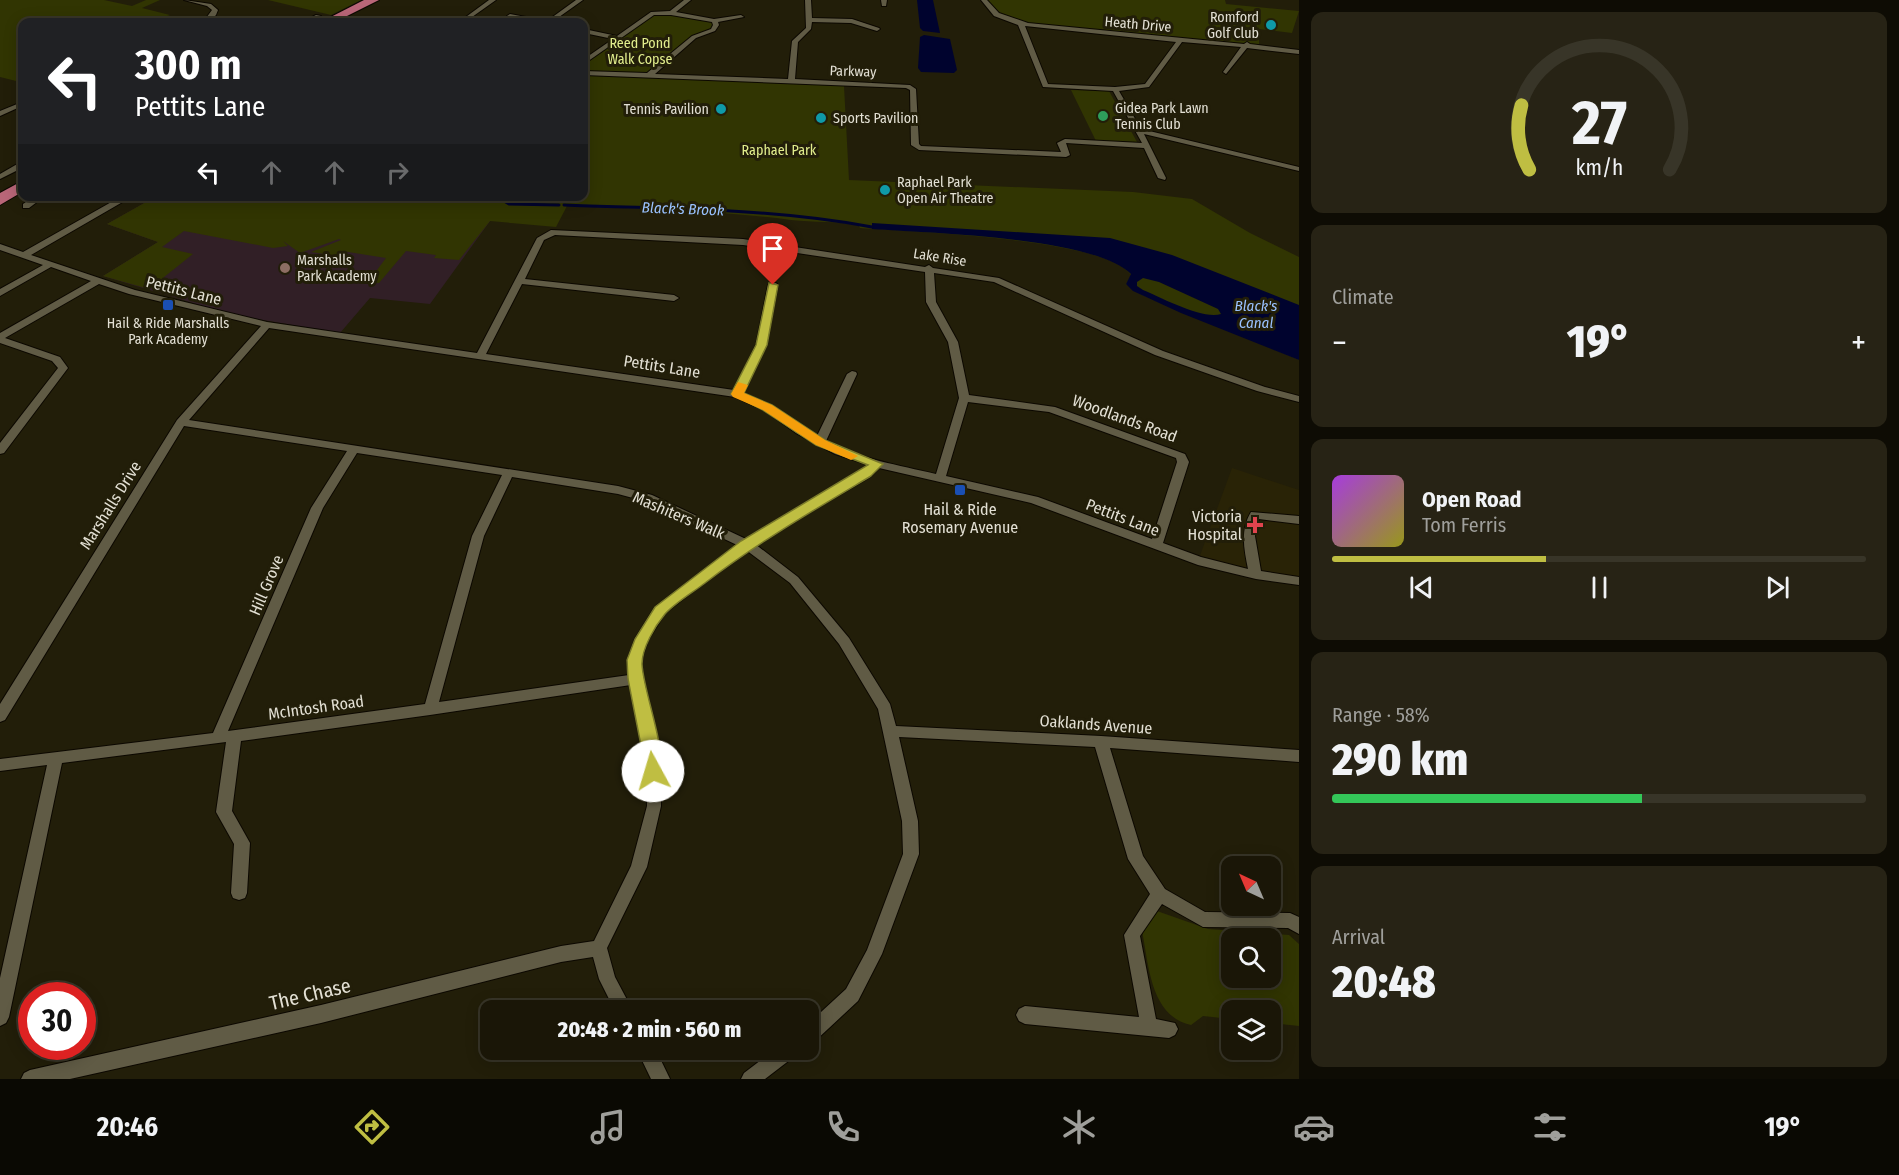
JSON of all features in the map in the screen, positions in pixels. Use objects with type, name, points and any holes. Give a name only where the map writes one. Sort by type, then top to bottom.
[{"type":"highway","points":[[328,18],[373,0]]},
{"type":"highway","points":[[349,18],[386,0]]},
{"type":"highway","points":[[0,190],[18,179]]},
{"type":"highway","points":[[0,200],[18,189]]},
{"type":"street","points":[[187,0],[214,8],[214,14],[210,18]]},
{"type":"street","points":[[468,18],[493,0]]},
{"type":"street","points":[[553,18],[580,0]]},
{"type":"street","points":[[670,13],[688,0]]},
{"type":"street","points":[[790,81],[795,41],[809,28],[808,0]]},
{"type":"street","name":"Heath Drive","points":[[984,0],[991,12],[1004,19],[1020,22],[1112,35],[1247,44],[1299,52]]},
{"type":"street","points":[[588,59],[653,14],[670,13],[714,21],[741,17]]},
{"type":"street","points":[[510,16],[522,18]]},
{"type":"street","points":[[809,20],[852,21],[877,29]]},
{"type":"street","points":[[648,76],[694,37],[713,30],[714,21]]},
{"type":"street","points":[[1020,22],[1045,86],[1115,89],[1147,86],[1181,39]]},
{"type":"street","points":[[588,32],[619,38]]},
{"type":"street","points":[[1226,72],[1247,44]]},
{"type":"street","name":"Parkway","points":[[588,73],[912,88],[915,145],[919,148],[1065,156],[1061,143],[1065,141],[1147,146]]},
{"type":"street","points":[[1115,89],[1162,178]]},
{"type":"street","points":[[0,107],[18,105]]},
{"type":"street","points":[[0,114],[18,106]]},
{"type":"street","points":[[1138,131],[1299,169]]},
{"type":"street","points":[[0,177],[18,167]]},
{"type":"street","points":[[26,206],[34,201]]},
{"type":"street","points":[[24,255],[120,201]]},
{"type":"street","name":"Lake Rise","points":[[519,281],[541,238],[554,232],[743,242],[790,251],[929,268],[996,280],[1026,291],[1098,327],[1159,353],[1261,389],[1299,399]]},
{"type":"street","name":"Pettits Lane","points":[[0,248],[168,302],[267,325],[669,382],[737,394],[768,408],[820,442],[876,464],[1034,500],[1198,561],[1256,575],[1299,581]]},
{"type":"street","points":[[0,293],[50,264]]},
{"type":"street","points":[[929,268],[931,302],[953,342],[964,398],[940,478]]},
{"type":"street","points":[[0,339],[97,281]]},
{"type":"street","points":[[480,357],[519,281],[674,298]]},
{"type":"street","points":[[737,394],[762,345],[773,285]]},
{"type":"street","name":"Marshalls Drive","points":[[0,716],[181,422],[267,325]]},
{"type":"street","points":[[0,339],[56,359],[63,368],[0,451]]},
{"type":"street","points":[[820,442],[852,374]]},
{"type":"street","name":"Woodlands Road","points":[[964,398],[1051,410],[1181,456],[1183,462],[1156,546]]},
{"type":"street","name":"Mashiters Walk","points":[[181,422],[618,490],[648,498],[746,544],[794,580],[844,641],[885,708],[910,821],[911,854],[874,954],[852,995],[819,1026]]},
{"type":"street","name":"Hill Grove","points":[[218,738],[316,508],[353,450]]},
{"type":"street","points":[[618,1000],[607,979],[599,948],[639,867],[654,806],[653,754],[636,679],[634,660],[642,639],[660,610],[746,544],[866,474],[876,464]]},
{"type":"street","points":[[430,710],[478,536],[508,474]]},
{"type":"street","points":[[1256,575],[1251,542],[1251,520],[1255,516],[1299,520]]},
{"type":"street","name":"McIntosh Road","points":[[0,765],[430,710],[636,679]]},
{"type":"street","name":"Oaklands Avenue","points":[[891,731],[1101,742],[1299,756]]},
{"type":"street","points":[[234,736],[224,812],[242,843],[239,893]]},
{"type":"street","points":[[1101,742],[1136,859],[1160,894],[1203,919],[1290,921],[1299,926]]},
{"type":"street","points":[[0,1017],[56,758]]},
{"type":"street","points":[[1149,1027],[1132,935],[1160,894]]},
{"type":"street","name":"The Chase","points":[[30,1079],[321,1014],[561,954],[599,948]]},
{"type":"street","points":[[1025,1015],[1169,1029]]},
{"type":"street","points":[[651,1060],[662,1079]]},
{"type":"street","points":[[750,1079],[776,1060]]},
{"type":"shaded area","name":"Marshalls Park Academy","points":[[148,201],[492,201],[490,221],[430,304],[370,298],[340,333],[233,315],[103,276],[158,242],[107,224]]},
{"type":"shaded area","name":"Victoria Hospital","points":[[1232,468],[1299,490],[1299,581],[1198,561]]},
{"type":"green space","points":[[0,0],[104,0],[132,6],[146,0],[160,0],[142,8],[170,15],[162,18],[18,18],[18,80],[0,77]]},
{"type":"green space","points":[[268,0],[361,0],[331,15]]},
{"type":"green space","name":"Romford Golf Club","points":[[984,0],[1225,0],[1226,4],[1299,11],[1292,33],[1259,29],[1259,46],[1147,38],[1020,22],[1004,19]]},
{"type":"green space","name":"Reed Pond Walk Copse","points":[[661,12],[714,21],[713,30],[694,37],[648,76],[588,73],[588,59],[647,17]]},
{"type":"green space","name":"Raphael Park","points":[[588,75],[844,86],[849,180],[1133,192],[1192,199],[1250,233],[1299,257],[1299,360],[1144,296],[1126,284],[1131,275],[1114,263],[1085,253],[1005,239],[860,228],[842,223],[707,212],[567,206],[556,227],[490,221],[459,260],[434,258],[436,255],[406,251],[379,283],[368,282],[386,258],[342,251],[338,256],[311,252],[341,240],[339,239],[300,253],[283,241],[288,246],[273,248],[184,231],[162,247],[193,254],[149,289],[103,276],[158,242],[107,224],[148,201],[588,201]]},
{"type":"green space","name":"Gidea Park Lawn Tennis Club","points":[[1071,90],[1109,91],[1137,142],[1096,141]]},
{"type":"green space","points":[[1157,911],[1208,929],[1221,930],[1221,988],[1281,988],[1281,934],[1289,935],[1299,944],[1299,1026],[1281,1024],[1281,1000],[1221,1000],[1221,1018],[1203,1016],[1191,1025],[1177,1020],[1167,1011],[1159,1000],[1150,973],[1142,931]]},
{"type":"water","points":[[917,0],[933,0],[940,33],[923,31],[920,28]]},
{"type":"water","points":[[924,35],[950,39],[957,70],[954,73],[921,72],[918,68],[920,37]]},
{"type":"water","name":"Black's Canal","points":[[872,223],[1110,238],[1172,255],[1299,305],[1299,360],[1181,313],[1133,291],[1126,284],[1131,274],[1112,262],[1083,252],[1009,239],[872,229]],"holes":[[[1143,278],[1159,282],[1218,309],[1221,314],[1213,315],[1193,311],[1137,286],[1137,282]]]},
{"type":"waterway","name":"Black's Brook","points":[[504,201],[509,204],[559,205]]},
{"type":"waterway","name":"Black's Brook","points":[[564,205],[757,213],[872,227]]},
{"type":"slow traffic","points":[[742,385],[737,394],[768,408],[820,442],[851,456]]},
{"type":"place","name":"Romford Golf Club","points":[[1271,25]]},
{"type":"place","name":"Tennis Pavilion","points":[[721,109]]},
{"type":"place","name":"Gidea Park Lawn Tennis Club","points":[[1103,116]]},
{"type":"place","name":"Sports Pavilion","points":[[821,118]]},
{"type":"place","name":"Raphael Park Open Air Theatre","points":[[885,190]]},
{"type":"place","name":"Marshalls Park Academy","points":[[285,268]]},
{"type":"place","name":"Hail & Ride Marshalls Park Academy","points":[[168,305]]},
{"type":"place","name":"Hail & Ride Rosemary Avenue","points":[[960,490]]},
{"type":"place","name":"Victoria Hospital","points":[[1255,525]]},
{"type":"route","points":[[653,771],[653,754],[636,679],[634,660],[642,639],[660,610],[746,544],[866,474],[876,464],[839,452],[800,431],[768,408],[737,394],[762,345],[773,285]]}]
